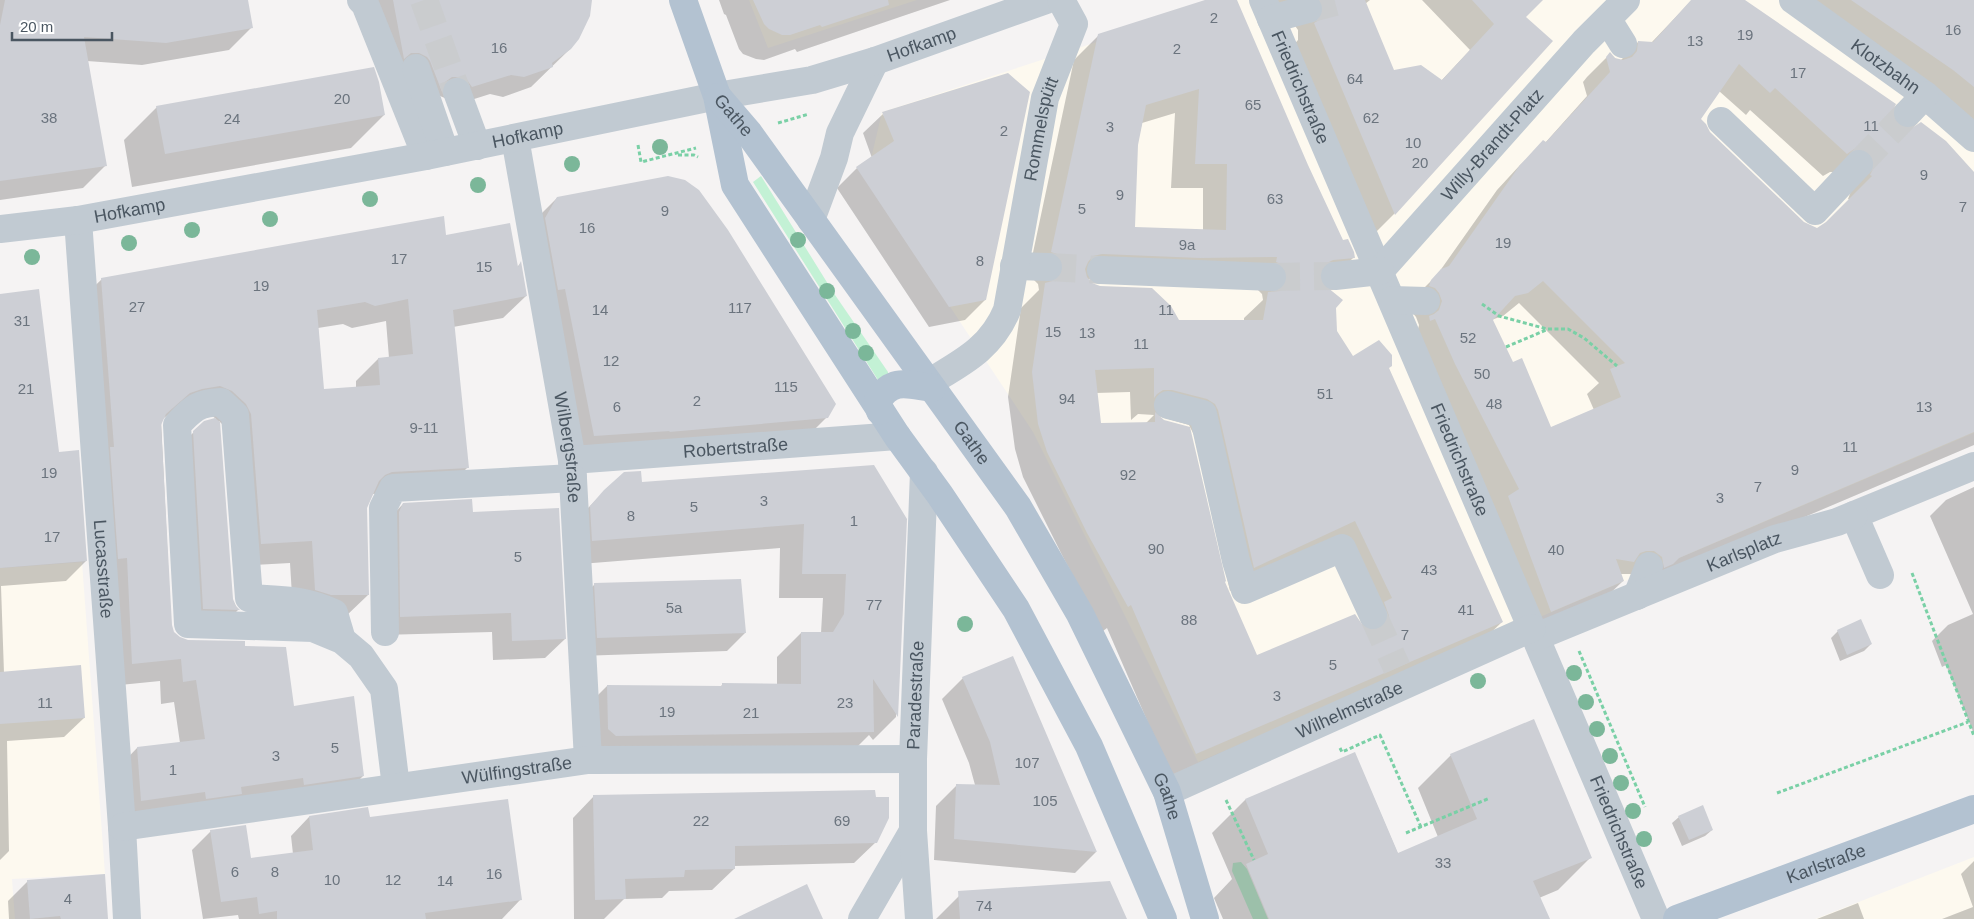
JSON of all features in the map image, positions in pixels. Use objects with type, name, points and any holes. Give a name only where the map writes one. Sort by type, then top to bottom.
[{"type":"main road","points":[[684,0],[717,96]]},
{"type":"main road","name":"Gathe","points":[[717,96],[748,132],[1018,507],[1080,614],[1167,792],[1205,919]]},
{"type":"main road","name":"Gathe","points":[[717,96],[735,185],[897,436],[924,472],[1016,609],[1088,746],[1163,919]]},
{"type":"main road","points":[[880,410],[878,400],[885,390],[894,385],[930,386]]},
{"type":"main road","name":"Karlstraße","points":[[1677,919],[1974,809]]},
{"type":"street","points":[[361,0],[365,4],[436,154]]},
{"type":"street","name":"Hofkamp","points":[[0,228],[78,220],[436,154],[630,113],[812,80],[875,61],[1046,0]]},
{"type":"street","name":"Rommelspütt","points":[[930,386],[976,354],[996,332],[1006,310],[1045,98],[1074,24],[1061,0]]},
{"type":"street","name":"Klotzbahn","points":[[1794,0],[1916,104],[1974,138]]},
{"type":"street","points":[[1267,9],[1308,9]]},
{"type":"street","name":"Friedrichstraße","points":[[1267,9],[1656,919]]},
{"type":"street","name":"Willy-Brandt-Platz","points":[[1380,272],[1584,42],[1616,10]]},
{"type":"street","name":"Willy-Brandt-Platz","points":[[1616,10],[1623,44]]},
{"type":"street","points":[[811,220],[834,158],[840,133],[875,61]]},
{"type":"street","points":[[416,68],[436,154]]},
{"type":"street","points":[[457,92],[477,146]]},
{"type":"street","points":[[1721,121],[1815,211],[1859,164]]},
{"type":"street","name":"Wilbergstraße","points":[[515,138],[573,469],[588,760]]},
{"type":"street","name":"Lucasstraße","points":[[78,220],[127,919]]},
{"type":"street","points":[[1014,266],[1048,267]]},
{"type":"street","points":[[1101,270],[1272,278]]},
{"type":"street","points":[[1335,276],[1380,272]]},
{"type":"street","points":[[1392,300],[1426,301]]},
{"type":"street","points":[[342,640],[334,613],[314,604],[297,600],[249,598],[235,415],[221,402],[204,403],[188,413],[178,425],[188,624],[313,628],[342,640],[361,656],[384,689],[396,787]]},
{"type":"street","points":[[1168,405],[1203,414],[1236,561],[1245,590],[1342,548],[1373,615]]},
{"type":"street","name":"Robertstraße","points":[[385,632],[383,508],[393,488],[897,436]]},
{"type":"street","name":"Karlsplatz","points":[[1534,632],[1637,596],[1775,539],[1837,522],[1974,466]]},
{"type":"street","name":"Paradestraße","points":[[919,919],[913,831],[913,759],[924,472]]},
{"type":"street","points":[[1854,515],[1880,576]]},
{"type":"street","points":[[1637,596],[1649,566]]},
{"type":"street","name":"Wilhelmstraße","points":[[1167,792],[1214,772],[1401,677],[1534,632]]},
{"type":"street","name":"Wülfingstraße","points":[[122,827],[588,760],[913,759]]},
{"type":"street","points":[[862,919],[913,831]]},
{"type":"path","points":[[630,113],[641,162],[675,154]]},
{"type":"path","points":[[1482,304],[1499,316],[1547,329],[1568,329],[1584,338],[1617,366]]},
{"type":"path","points":[[1506,347],[1547,329]]},
{"type":"path","points":[[1910,566],[1974,736]]},
{"type":"path","points":[[1777,793],[1968,722]]},
{"type":"path","points":[[1342,752],[1380,735],[1421,827]]},
{"type":"path","points":[[1214,772],[1254,860]]},
{"type":"path","points":[[1406,833],[1490,798]]},
{"type":"shaded area","points":[[749,0],[917,0],[768,48]]},
{"type":"shaded area","points":[[1226,0],[1974,0],[1974,433],[1198,762],[1033,432],[866,180],[882,112]]},
{"type":"shaded area","points":[[0,528],[2,528],[3,568],[82,562],[105,874],[12,879],[15,919],[0,919]]},
{"type":"shaded area","points":[[1974,857],[1974,919],[1815,919]]},
{"type":"green space","points":[[761,176],[833,292],[888,372],[888,376],[878,380],[753,182]]},
{"type":"green space","points":[[1241,862],[1247,869],[1268,919],[1253,919],[1232,871],[1233,863]]},
{"type":"building","points":[[5,0],[248,0],[253,28],[166,43],[84,37],[107,166],[0,181],[0,25]]},
{"type":"building","points":[[393,0],[592,0],[590,16],[579,39],[571,49],[552,63],[553,67],[524,77],[511,75],[472,87],[467,80],[460,77],[452,77],[445,82],[442,92],[427,57],[419,53],[411,53],[404,59]]},
{"type":"building","points":[[753,0],[888,0],[889,5],[822,27],[820,25],[790,35],[782,35],[769,29],[764,24]]},
{"type":"building","points":[[1205,0],[1237,0],[1308,165],[1343,240],[1348,239],[1354,252],[1355,258],[1333,260],[1325,264],[1321,270],[1320,279],[1317,279],[1343,300],[1336,308],[1337,331],[1353,356],[1379,340],[1392,355],[1392,366],[1389,368],[1503,622],[1196,754],[1131,605],[1128,607],[1087,533],[1047,452],[1038,424],[1032,372],[1045,283],[1056,280],[1062,275],[1064,268],[1057,254],[1051,252],[1098,34]],"holes":[[[1199,89],[1195,164],[1227,164],[1226,230],[1135,227],[1138,145],[1146,105]],[[1102,254],[1200,258],[1277,257],[1276,262],[1286,269],[1288,278],[1280,291],[1268,292],[1263,320],[1179,320],[1171,306],[1152,288],[1100,286],[1092,283],[1087,277],[1085,269],[1093,256]],[[1154,368],[1154,398],[1163,390],[1172,390],[1207,399],[1215,404],[1218,410],[1254,568],[1355,521],[1392,598],[1384,602],[1389,616],[1385,624],[1379,629],[1371,630],[1364,627],[1355,614],[1257,655],[1225,582],[1190,427],[1164,420],[1155,412],[1155,422],[1101,423],[1095,370]]]},
{"type":"building","points":[[1320,0],[1365,0],[1394,70],[1421,65],[1442,80],[1494,24],[1472,0],[1543,0],[1526,17],[1553,41],[1395,215],[1314,23],[1319,20],[1323,13],[1323,5]]},
{"type":"building","points":[[1691,0],[1745,0],[1896,104],[1893,110],[1893,117],[1898,125],[1912,128],[1921,122],[1946,141],[1974,172],[1974,432],[1679,558],[1673,564],[1664,568],[1662,557],[1654,551],[1640,553],[1634,562],[1616,559],[1624,581],[1551,612],[1508,496],[1519,489],[1455,364],[1435,319],[1430,321],[1429,316],[1439,310],[1442,301],[1435,288],[1429,286],[1431,280],[1441,269],[1449,266],[1520,165],[1543,140],[1546,142],[1610,72],[1606,57],[1610,52],[1615,58],[1623,60],[1632,57],[1637,51],[1638,41],[1653,42]],"holes":[[[1739,64],[1770,93],[1775,88],[1847,154],[1854,149],[1862,149],[1869,152],[1874,159],[1874,167],[1870,175],[1872,176],[1826,222],[1817,228],[1804,222],[1710,132],[1701,119]],[[1543,281],[1625,363],[1610,369],[1621,397],[1551,427],[1522,358],[1513,362],[1493,320],[1515,296],[1528,293]]]},
{"type":"building","points":[[1851,0],[1974,0],[1974,87],[1953,70]]},
{"type":"building","points":[[374,67],[379,82],[385,115],[165,154],[156,106]]},
{"type":"building","points":[[1008,73],[1030,92],[986,300],[949,307],[856,167],[894,141],[882,112]]},
{"type":"building","points":[[668,176],[685,180],[699,190],[728,230],[836,404],[828,418],[669,432],[594,436],[565,289],[558,290],[545,218],[557,197]]},
{"type":"building","points":[[444,216],[446,235],[510,223],[518,267],[521,261],[527,296],[453,310],[469,468],[392,472],[385,475],[379,481],[367,508],[369,595],[331,595],[315,590],[312,541],[261,544],[251,414],[246,404],[232,391],[220,386],[190,393],[166,414],[161,425],[172,625],[174,632],[188,640],[245,641],[245,646],[286,647],[294,706],[354,696],[364,776],[304,785],[303,778],[241,787],[242,794],[206,799],[205,792],[141,801],[137,747],[205,739],[196,680],[183,682],[181,659],[132,664],[127,558],[118,559],[110,447],[114,447],[101,278]],"holes":[[[408,299],[413,354],[378,358],[380,385],[324,389],[317,310],[365,302],[375,306]]]},
{"type":"building","points":[[39,289],[59,452],[79,450],[87,561],[0,568],[0,294]]},
{"type":"building","points":[[215,418],[220,422],[233,599],[240,610],[203,609],[193,431],[204,421]]},
{"type":"building","points":[[874,465],[907,519],[898,717],[873,679],[874,732],[616,736],[608,729],[607,685],[722,686],[722,683],[801,684],[801,632],[833,632],[844,614],[846,574],[802,574],[804,524],[592,541],[590,506],[604,490],[624,472],[641,471],[642,482]]},
{"type":"building","points":[[472,499],[473,512],[559,508],[566,639],[512,641],[511,613],[400,617],[399,512],[403,503]]},
{"type":"building","points":[[741,579],[746,633],[597,638],[594,583]]},
{"type":"building","points":[[1861,619],[1872,644],[1847,655],[1837,630]]},
{"type":"building","points":[[1013,656],[1097,852],[954,839],[956,784],[1000,785],[990,742],[962,677]]},
{"type":"building","points":[[81,665],[85,718],[0,724],[0,672]]},
{"type":"building","points":[[1534,719],[1592,858],[1533,881],[1550,919],[1269,919],[1246,864],[1268,854],[1245,799],[1355,752],[1398,853],[1477,819],[1450,754]]},
{"type":"building","points":[[875,790],[876,797],[889,797],[889,818],[877,843],[735,846],[735,869],[685,870],[684,877],[625,879],[626,899],[595,900],[593,795]]},
{"type":"building","points":[[508,799],[522,900],[425,913],[426,919],[277,919],[277,911],[259,914],[257,897],[221,902],[210,830],[246,825],[251,858],[313,850],[309,816],[368,807],[370,817]]},
{"type":"building","points":[[1703,805],[1713,830],[1689,840],[1678,816]]},
{"type":"building","points":[[105,874],[108,919],[61,919],[60,916],[30,919],[27,880]]},
{"type":"building","points":[[1110,881],[1127,919],[960,919],[958,891]]},
{"type":"building","points":[[807,884],[823,919],[734,919]]},
{"type":"tunnel","points":[[424,0],[457,92]]},
{"type":"tunnel","points":[[1308,9],[1343,0]]},
{"type":"tunnel","points":[[1859,164],[1908,113]]},
{"type":"tunnel","points":[[1048,267],[1101,270]]},
{"type":"tunnel","points":[[1272,277],[1335,276]]},
{"type":"tunnel","points":[[1373,615],[1397,668]]}]
